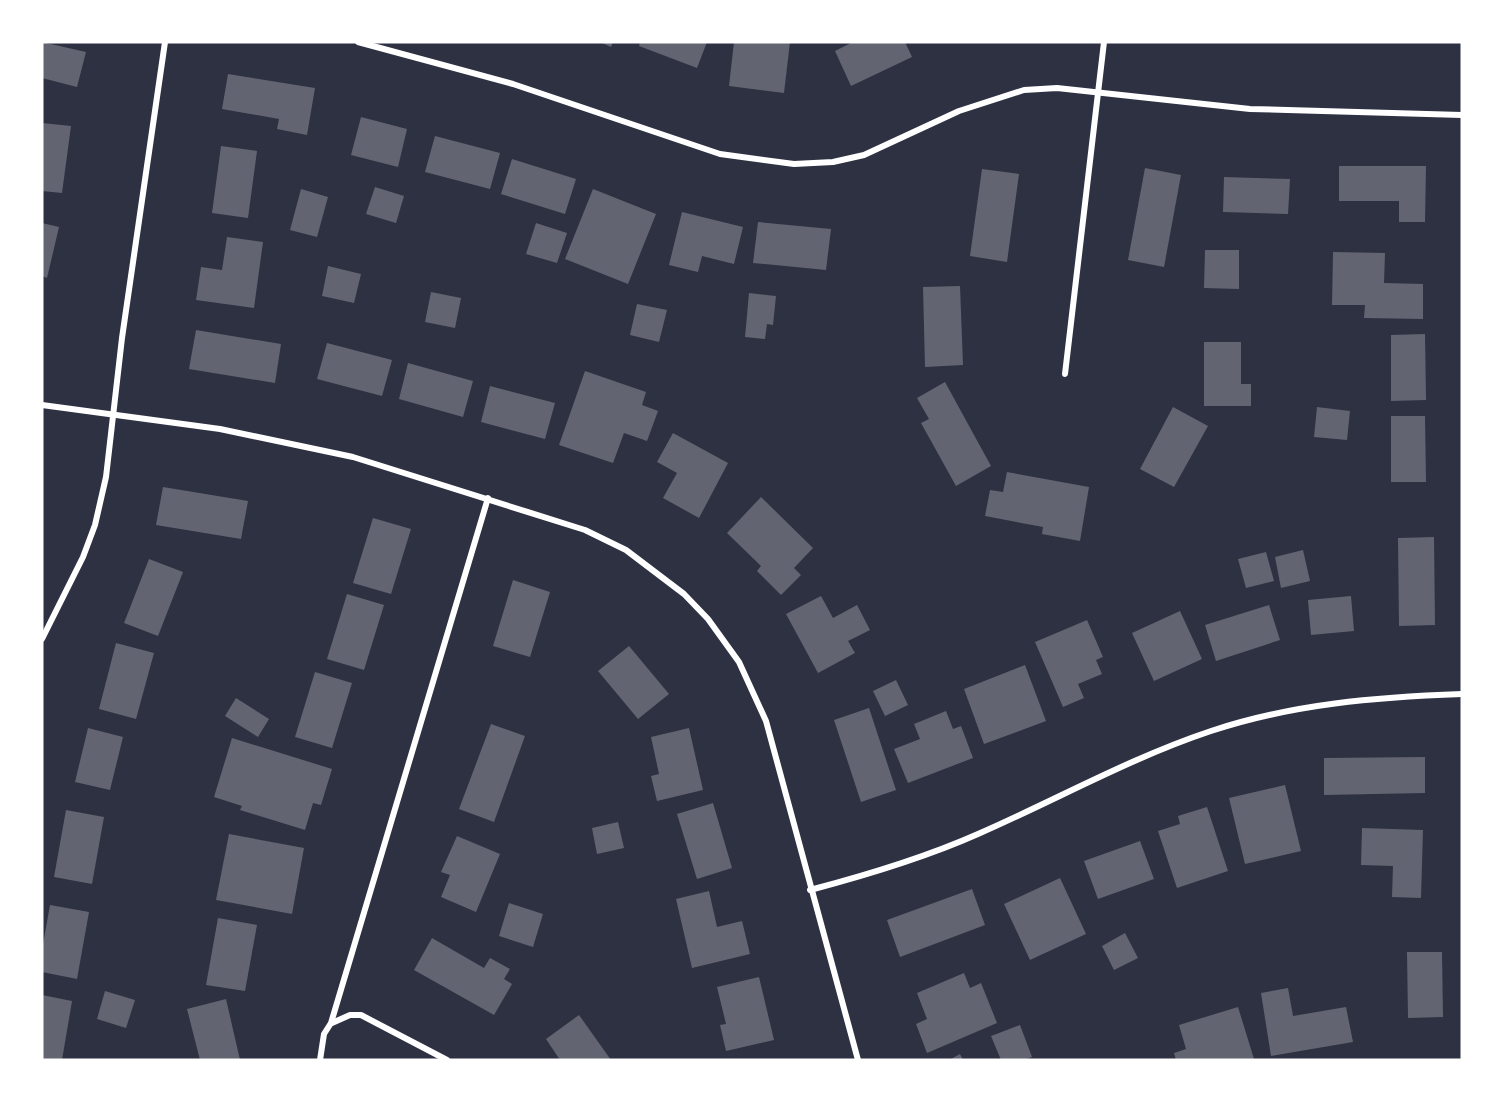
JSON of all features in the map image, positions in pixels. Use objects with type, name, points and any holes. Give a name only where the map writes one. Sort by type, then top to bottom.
[{"type":"street","points":[[42,639],[83,557],[95,525],[106,477],[165,42]]},
{"type":"street","points":[[358,42],[513,84],[720,154],[794,164],[832,162],[864,154],[959,111],[1024,90],[1057,88],[1250,109],[1462,115]]},
{"type":"street","points":[[1065,374],[1104,42]]},
{"type":"street","points":[[42,405],[220,429],[352,457],[585,530],[626,550],[684,594],[708,620],[739,662],[766,721],[858,1060]]},
{"type":"street","points":[[320,1060],[324,1034],[331,1023],[488,498]]},
{"type":"street","points":[[810,890],[870,874],[976,835],[1147,756],[1241,722],[1294,710],[1373,699],[1462,694]]},
{"type":"street","points":[[331,1023],[350,1015],[361,1015],[447,1060]]},
{"type":"building","points":[[42,42],[86,52],[77,87],[42,78]]},
{"type":"building","points":[[600,42],[613,42],[611,47]]},
{"type":"building","points":[[640,42],[707,42],[697,68],[639,46]]},
{"type":"building","points":[[734,42],[790,42],[784,93],[729,86]]},
{"type":"building","points":[[853,42],[905,42],[912,57],[851,86],[835,51]]},
{"type":"building","points":[[228,74],[315,88],[307,135],[277,129],[279,119],[222,109]]},
{"type":"building","points":[[361,117],[407,129],[398,167],[351,155]]},
{"type":"building","points":[[42,123],[71,126],[62,193],[42,191]]},
{"type":"building","points":[[435,136],[500,153],[490,189],[425,172]]},
{"type":"building","points":[[221,146],[257,151],[248,218],[212,213]]},
{"type":"building","points":[[512,159],[576,179],[565,214],[501,194]]},
{"type":"building","points":[[1339,166],[1426,166],[1425,222],[1399,222],[1399,201],[1339,201]]},
{"type":"building","points":[[1145,168],[1181,175],[1164,267],[1128,260]]},
{"type":"building","points":[[982,169],[1019,174],[1007,262],[970,256]]},
{"type":"building","points":[[1224,177],[1290,179],[1288,214],[1223,212]]},
{"type":"building","points":[[375,187],[404,196],[396,223],[366,214]]},
{"type":"building","points":[[301,189],[328,197],[317,237],[290,230]]},
{"type":"building","points":[[593,189],[656,214],[628,284],[565,259]]},
{"type":"building","points":[[682,212],[743,227],[734,264],[702,256],[698,272],[669,265]]},
{"type":"building","points":[[758,222],[831,229],[826,270],[753,263]]},
{"type":"building","points":[[42,223],[59,227],[47,278],[42,276]]},
{"type":"building","points":[[536,223],[567,233],[557,263],[526,254]]},
{"type":"building","points":[[227,237],[263,242],[254,308],[196,300],[201,267],[222,270]]},
{"type":"building","points":[[1205,250],[1239,250],[1239,289],[1204,288]]},
{"type":"building","points":[[1333,252],[1385,253],[1384,283],[1423,284],[1423,319],[1364,318],[1365,305],[1332,305]]},
{"type":"building","points":[[328,266],[361,274],[354,303],[322,296]]},
{"type":"building","points":[[960,286],[963,365],[925,367],[923,287]]},
{"type":"building","points":[[431,292],[461,298],[455,328],[425,322]]},
{"type":"building","points":[[749,293],[776,296],[773,325],[767,324],[765,339],[745,337]]},
{"type":"building","points":[[637,304],[667,310],[659,342],[630,335]]},
{"type":"building","points":[[196,330],[281,344],[275,383],[189,369]]},
{"type":"building","points":[[1425,334],[1426,400],[1391,401],[1391,335]]},
{"type":"building","points":[[1204,342],[1241,342],[1241,384],[1251,384],[1251,406],[1204,406]]},
{"type":"building","points":[[327,343],[392,360],[382,396],[317,379]]},
{"type":"building","points":[[408,363],[473,381],[463,417],[399,399]]},
{"type":"building","points":[[585,371],[646,392],[642,405],[658,411],[647,441],[624,433],[613,463],[559,445]]},
{"type":"building","points":[[945,382],[991,466],[956,486],[921,423],[929,419],[917,398]]},
{"type":"building","points":[[490,386],[555,403],[545,439],[481,422]]},
{"type":"building","points":[[1173,407],[1208,426],[1174,487],[1140,469]]},
{"type":"building","points":[[1317,407],[1350,411],[1347,440],[1314,437]]},
{"type":"building","points":[[1391,416],[1425,416],[1426,482],[1391,482]]},
{"type":"building","points":[[673,433],[728,463],[699,518],[663,498],[677,473],[657,462]]},
{"type":"building","points":[[1007,472],[1089,487],[1080,541],[1042,534],[1043,527],[985,516],[990,490],[1003,492]]},
{"type":"building","points":[[163,487],[248,501],[241,539],[156,525]]},
{"type":"building","points":[[761,497],[813,548],[794,568],[801,575],[781,595],[757,571],[761,566],[727,533]]},
{"type":"building","points":[[373,518],[411,529],[391,594],[353,583]]},
{"type":"building","points":[[1434,537],[1435,625],[1399,626],[1398,538]]},
{"type":"building","points":[[1303,550],[1310,581],[1281,588],[1275,557]]},
{"type":"building","points":[[1266,552],[1274,581],[1246,588],[1238,559]]},
{"type":"building","points":[[149,559],[183,572],[158,636],[124,623]]},
{"type":"building","points":[[513,580],[550,592],[530,657],[493,646]]},
{"type":"building","points":[[347,594],[384,605],[364,670],[327,659]]},
{"type":"building","points":[[821,596],[833,618],[857,605],[870,630],[848,641],[855,653],[818,673],[786,614]]},
{"type":"building","points":[[1351,596],[1354,631],[1311,635],[1308,600]]},
{"type":"building","points":[[1269,605],[1280,640],[1216,661],[1205,625]]},
{"type":"building","points":[[1180,611],[1202,659],[1154,681],[1132,633]]},
{"type":"building","points":[[1087,620],[1103,657],[1096,660],[1102,674],[1078,684],[1084,698],[1063,707],[1035,642]]},
{"type":"building","points":[[116,643],[154,653],[136,719],[99,709]]},
{"type":"building","points":[[629,646],[669,694],[638,719],[598,671]]},
{"type":"building","points":[[1025,665],[1046,721],[984,744],[964,689]]},
{"type":"building","points":[[315,672],[352,683],[332,748],[295,737]]},
{"type":"building","points":[[896,680],[908,705],[885,716],[873,691]]},
{"type":"building","points":[[236,698],[269,719],[258,737],[225,716]]},
{"type":"building","points":[[869,708],[896,790],[861,802],[834,720]]},
{"type":"building","points":[[946,711],[953,729],[961,726],[973,758],[908,783],[894,749],[920,739],[914,724]]},
{"type":"building","points":[[491,724],[525,736],[494,822],[459,809]]},
{"type":"building","points":[[88,728],[123,737],[110,790],[75,782]]},
{"type":"building","points":[[689,728],[703,790],[657,801],[651,776],[659,774],[651,737]]},
{"type":"building","points":[[232,738],[332,769],[321,805],[313,803],[305,830],[240,810],[242,806],[214,797]]},
{"type":"building","points":[[1425,757],[1425,793],[1324,795],[1324,758]]},
{"type":"building","points":[[1285,785],[1301,851],[1245,864],[1229,798]]},
{"type":"building","points":[[713,803],[732,868],[697,879],[677,814]]},
{"type":"building","points":[[1207,807],[1228,871],[1177,888],[1158,831],[1180,824],[1178,816]]},
{"type":"building","points":[[66,810],[104,817],[92,884],[54,877]]},
{"type":"building","points":[[618,822],[624,848],[597,854],[592,828]]},
{"type":"building","points":[[1362,828],[1423,830],[1421,898],[1392,897],[1393,866],[1361,865]]},
{"type":"building","points":[[229,834],[304,848],[292,914],[216,900]]},
{"type":"building","points":[[457,836],[500,854],[476,912],[441,897],[450,875],[441,872]]},
{"type":"building","points":[[1140,841],[1154,879],[1098,899],[1084,861]]},
{"type":"building","points":[[1060,878],[1086,934],[1030,960],[1004,904]]},
{"type":"building","points":[[972,889],[985,925],[900,957],[887,920]]},
{"type":"building","points":[[709,891],[717,927],[742,921],[750,954],[692,968],[676,899]]},
{"type":"building","points":[[509,903],[543,914],[533,947],[499,936]]},
{"type":"building","points":[[50,905],[89,912],[77,979],[42,972],[42,950]]},
{"type":"building","points":[[218,918],[257,925],[245,991],[206,985]]},
{"type":"building","points":[[1125,933],[1138,958],[1114,970],[1102,946]]},
{"type":"building","points":[[432,938],[484,968],[490,958],[510,969],[504,979],[512,984],[494,1015],[414,970]]},
{"type":"building","points":[[1407,952],[1442,952],[1443,1017],[1408,1018]]},
{"type":"building","points":[[964,973],[970,988],[981,983],[997,1023],[927,1053],[916,1024],[927,1019],[917,993]]},
{"type":"building","points":[[759,977],[774,1040],[726,1051],[720,1025],[726,1024],[717,987]]},
{"type":"building","points":[[1288,988],[1293,1016],[1346,1007],[1353,1042],[1271,1056],[1261,993]]},
{"type":"building","points":[[105,991],[135,1000],[126,1028],[97,1019]]},
{"type":"building","points":[[42,995],[72,1001],[62,1060],[42,1060]]},
{"type":"building","points":[[226,999],[240,1060],[200,1060],[187,1009]]},
{"type":"building","points":[[1238,1007],[1254,1059],[1176,1060],[1174,1053],[1186,1049],[1179,1025]]},
{"type":"building","points":[[579,1015],[611,1060],[560,1060],[546,1039]]},
{"type":"building","points":[[1020,1025],[1032,1057],[1024,1060],[1001,1060],[991,1036]]},
{"type":"building","points":[[960,1054],[963,1060],[949,1060]]}]
